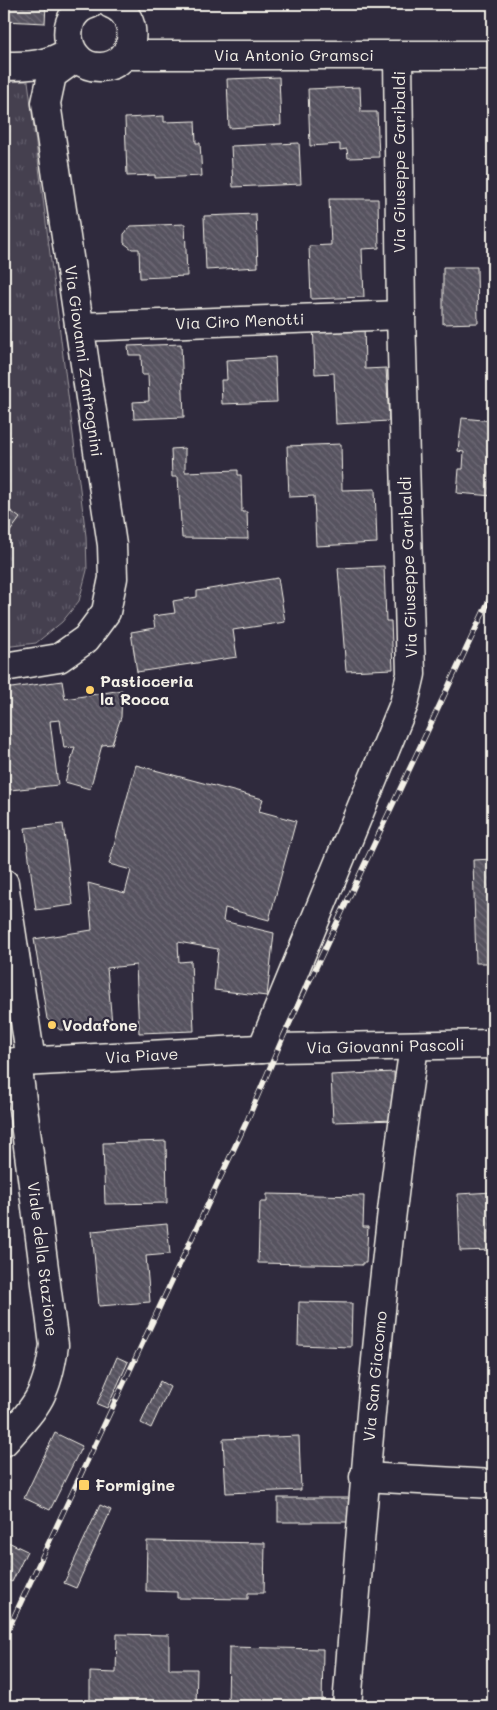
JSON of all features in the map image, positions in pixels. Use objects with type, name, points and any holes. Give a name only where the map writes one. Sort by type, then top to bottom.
[{"type":"street","points":[[90,4],[76,12],[70,20],[68,41],[74,54],[84,63],[101,67],[118,61],[125,55],[132,40],[130,23],[126,15],[111,4]]},
{"type":"street","points":[[4,66],[39,65],[74,54]]},
{"type":"street","name":"Via Giovanni Zanfrognini","points":[[4,667],[59,658],[86,639],[106,612],[113,578],[112,545],[46,103],[52,75],[74,54]]},
{"type":"street","name":"Via Antonio Gramsci","points":[[125,55],[280,54],[398,57],[493,55]]},
{"type":"street","name":"Via Giuseppe Garibaldi","points":[[270,1049],[404,704],[410,674],[400,315],[398,57]]},
{"type":"street","name":"Via Ciro Menotti","points":[[79,327],[400,315]]},
{"type":"street","name":"Viale della Stazione","points":[[4,883],[18,1062],[54,1345],[50,1373],[41,1398],[4,1442]]},
{"type":"street","name":"Via Giovanni Pascoli","points":[[270,1049],[493,1044]]},
{"type":"street","name":"Via San Giacomo","points":[[347,1706],[364,1477],[400,1142],[414,1047]]},
{"type":"street","name":"Via Piave","points":[[18,1062],[270,1049]]},
{"type":"street","points":[[364,1477],[493,1484]]},
{"type":"green space","points":[[28,81],[86,536],[87,570],[79,601],[62,622],[36,643],[4,647],[4,82]]},
{"type":"building","points":[[4,4],[46,4],[45,23],[4,21]]},
{"type":"building","points":[[279,77],[281,125],[229,128],[227,79]]},
{"type":"building","points":[[360,87],[361,112],[377,112],[379,157],[348,158],[347,149],[340,150],[340,144],[310,146],[308,89]]},
{"type":"building","points":[[164,116],[164,122],[195,121],[196,143],[200,143],[202,176],[155,178],[155,175],[127,176],[125,118]]},
{"type":"building","points":[[299,143],[301,184],[233,187],[231,146]]},
{"type":"building","points":[[329,199],[378,199],[379,248],[362,249],[364,297],[311,299],[309,246],[331,245]]},
{"type":"building","points":[[256,214],[258,267],[206,270],[204,216]]},
{"type":"building","points":[[185,224],[187,276],[140,278],[139,249],[132,249],[124,243],[124,234],[131,226]]},
{"type":"building","points":[[443,267],[477,267],[478,323],[443,324]]},
{"type":"building","points":[[364,322],[365,369],[386,368],[389,421],[336,424],[334,373],[315,374],[313,324]]},
{"type":"building","points":[[181,344],[184,417],[134,419],[133,402],[149,401],[148,375],[142,375],[141,355],[129,355],[128,346]]},
{"type":"building","points":[[275,357],[277,402],[222,404],[221,380],[227,380],[226,360]]},
{"type":"building","points":[[462,418],[493,421],[493,496],[457,493],[459,469],[463,469],[464,452],[458,451]]},
{"type":"building","points":[[341,444],[342,490],[375,489],[377,543],[316,546],[314,496],[289,497],[287,446]]},
{"type":"building","points":[[185,448],[185,472],[238,470],[238,475],[241,475],[242,512],[247,512],[248,539],[182,538],[178,477],[172,477],[171,449]]},
{"type":"building","points":[[4,506],[20,518],[4,540]]},
{"type":"building","points":[[384,566],[386,621],[391,621],[393,669],[346,671],[338,568]]},
{"type":"building","points":[[278,578],[285,622],[233,630],[237,657],[137,672],[131,632],[155,628],[153,616],[175,613],[173,601],[197,597],[197,591]]},
{"type":"building","points":[[62,681],[65,699],[122,690],[121,717],[112,744],[102,745],[90,789],[65,782],[75,747],[64,748],[60,720],[50,721],[58,785],[10,790],[4,737],[4,689]]},
{"type":"building","points":[[136,765],[263,799],[259,811],[296,821],[269,920],[225,908],[223,921],[274,933],[267,996],[214,990],[218,949],[178,942],[179,962],[191,961],[194,1031],[139,1033],[136,965],[107,968],[112,1024],[60,1030],[47,1019],[34,939],[92,930],[88,883],[125,893],[131,870],[109,864]]},
{"type":"building","points":[[63,824],[73,905],[36,910],[25,828]]},
{"type":"building","points":[[493,859],[493,963],[476,963],[473,860]]},
{"type":"building","points":[[4,977],[10,1020],[4,1026]]},
{"type":"building","points":[[394,1072],[396,1120],[333,1122],[331,1075]]},
{"type":"building","points":[[166,1141],[167,1203],[105,1204],[103,1143]]},
{"type":"building","points":[[493,1192],[493,1250],[460,1251],[458,1194]]},
{"type":"building","points":[[267,1194],[364,1196],[363,1227],[368,1227],[366,1263],[362,1263],[362,1265],[258,1263],[260,1202],[267,1202]]},
{"type":"building","points":[[167,1224],[170,1254],[146,1256],[150,1302],[99,1306],[92,1231]]},
{"type":"building","points":[[299,1302],[352,1303],[351,1347],[298,1345]]},
{"type":"building","points":[[117,1357],[128,1362],[107,1408],[97,1404]]},
{"type":"building","points":[[160,1381],[170,1387],[151,1428],[141,1423]]},
{"type":"building","points":[[55,1433],[82,1446],[50,1510],[24,1498]]},
{"type":"building","points":[[299,1436],[301,1490],[226,1493],[223,1439]]},
{"type":"building","points":[[278,1498],[350,1498],[350,1522],[278,1522]]},
{"type":"building","points":[[100,1505],[111,1510],[76,1588],[64,1583]]},
{"type":"building","points":[[4,1540],[27,1551],[12,1582],[4,1578]]},
{"type":"building","points":[[147,1541],[265,1543],[264,1593],[248,1593],[248,1599],[177,1598],[177,1592],[146,1591]]},
{"type":"building","points":[[117,1634],[169,1635],[169,1669],[197,1669],[196,1706],[90,1706],[90,1672],[116,1673]]},
{"type":"building","points":[[229,1647],[323,1649],[322,1706],[228,1706]]},
{"type":"railway","points":[[4,1638],[246,1123],[284,1035],[493,592]]},
{"type":"place","name":"Pasticceria la Rocca","points":[[90,690]]},
{"type":"place","name":"Vodafone","points":[[52,1025]]},
{"type":"place","name":"Formigine","points":[[84,1485]]}]
